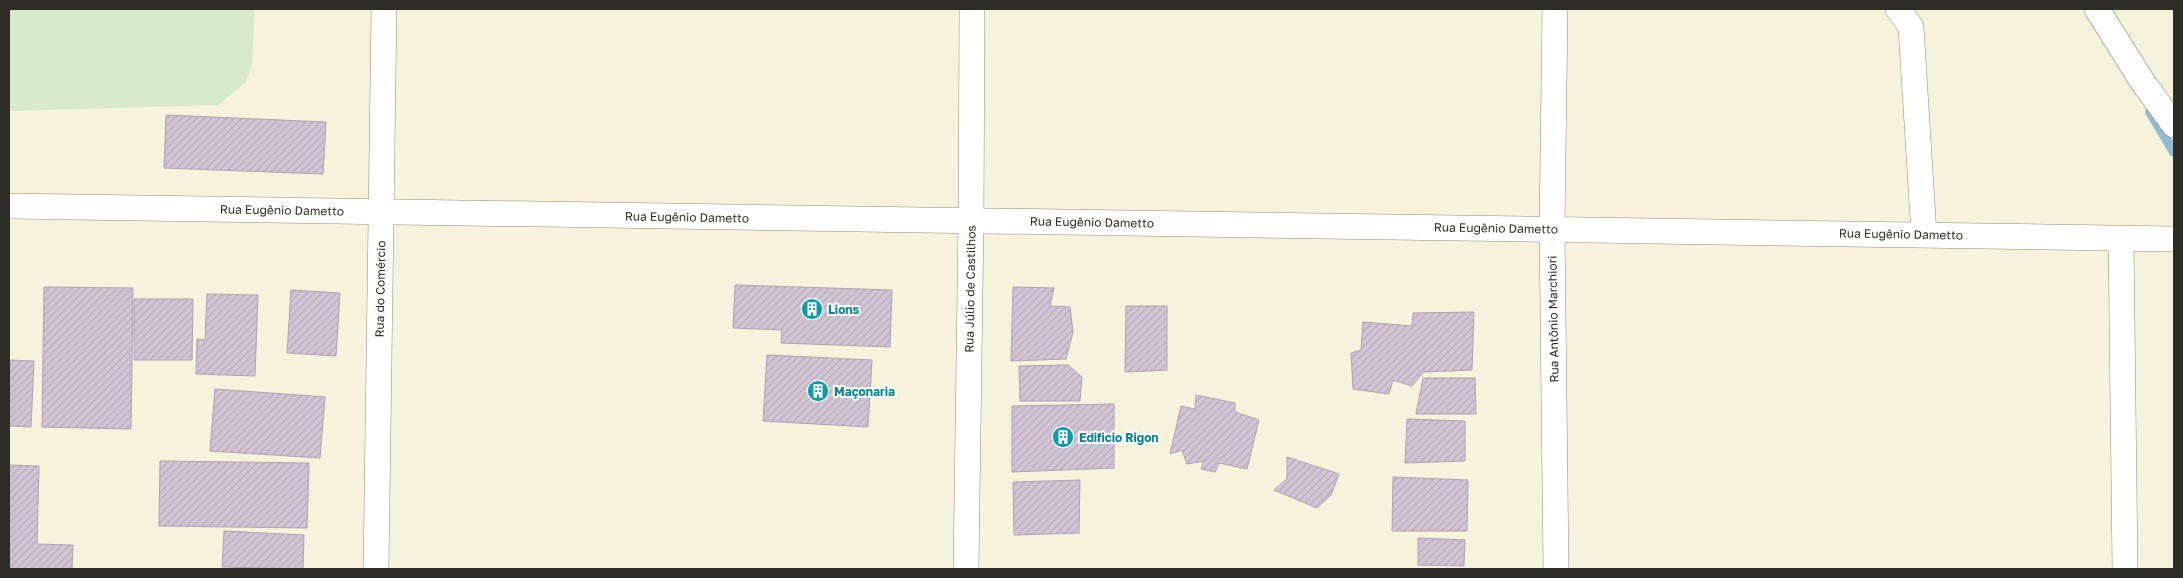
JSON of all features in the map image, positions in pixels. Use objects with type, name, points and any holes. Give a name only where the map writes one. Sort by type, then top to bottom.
[{"type":"street","name":"Rua do Comércio","points":[[376,569],[384,9]]},
{"type":"street","name":"Rua Júlio de Castilhos","points":[[966,569],[972,9]]},
{"type":"street","name":"Rua Antônio Marchiori","points":[[1555,9],[1552,228],[1556,569]]},
{"type":"street","points":[[1898,9],[1911,27],[1924,234]]},
{"type":"street","points":[[2097,9],[2142,80],[2174,125]]},
{"type":"street","name":"Rua Eugênio Dametto","points":[[9,206],[1552,228],[2174,240]]},
{"type":"street","points":[[2121,238],[2125,569]]},
{"type":"green space","points":[[9,9],[255,9],[252,64],[246,82],[218,105],[12,111],[9,110]]},
{"type":"building","points":[[166,115],[326,122],[323,174],[164,168]]},
{"type":"building","name":"Lions","points":[[735,285],[892,290],[890,347],[781,343],[782,330],[733,328]]},
{"type":"building","points":[[44,287],[133,288],[131,429],[42,427]]},
{"type":"building","points":[[1013,287],[1054,288],[1050,306],[1070,307],[1073,332],[1066,359],[1011,361]]},
{"type":"building","points":[[291,290],[340,293],[336,356],[287,353]]},
{"type":"building","points":[[207,294],[258,295],[255,376],[196,374],[197,339],[205,340]]},
{"type":"building","points":[[134,299],[193,299],[192,360],[134,360]]},
{"type":"building","points":[[1126,306],[1167,306],[1167,370],[1125,372]]},
{"type":"building","points":[[1474,312],[1472,370],[1424,372],[1412,386],[1393,380],[1389,394],[1353,389],[1351,353],[1361,350],[1363,322],[1412,326],[1413,313]]},
{"type":"building","name":"Maçonaria","points":[[767,355],[872,360],[868,427],[763,421]]},
{"type":"building","points":[[9,360],[34,361],[31,427],[9,426]]},
{"type":"building","points":[[1068,365],[1082,377],[1080,401],[1020,401],[1019,366]]},
{"type":"building","points":[[1423,378],[1475,378],[1476,414],[1416,414]]},
{"type":"building","points":[[215,389],[325,397],[320,458],[210,451]]},
{"type":"building","points":[[1196,395],[1235,403],[1235,412],[1259,420],[1247,469],[1219,463],[1215,472],[1201,469],[1204,461],[1187,464],[1182,450],[1170,454],[1181,406],[1195,409]]},
{"type":"building","name":"Edificio Rigon","points":[[1114,404],[1114,468],[1012,472],[1012,406]]},
{"type":"building","points":[[1407,419],[1465,421],[1465,461],[1405,463]]},
{"type":"building","points":[[1287,457],[1339,474],[1331,495],[1317,508],[1274,490],[1287,479]]},
{"type":"building","points":[[160,461],[309,463],[307,528],[159,526]]},
{"type":"building","points":[[9,465],[39,466],[37,544],[73,545],[72,569],[9,569]]},
{"type":"building","points":[[1393,477],[1468,480],[1467,531],[1392,531]]},
{"type":"building","points":[[1080,480],[1079,533],[1014,535],[1013,482]]},
{"type":"building","points":[[224,531],[304,535],[303,569],[222,567]]},
{"type":"building","points":[[1418,538],[1465,540],[1464,566],[1418,565]]},
{"type":"waterway","points":[[2150,112],[2174,152]]},
{"type":"place","name":"Lions","points":[[812,309]]},
{"type":"place","name":"Maçonaria","points":[[818,391]]},
{"type":"place","name":"Edificio Rigon","points":[[1063,437]]}]
